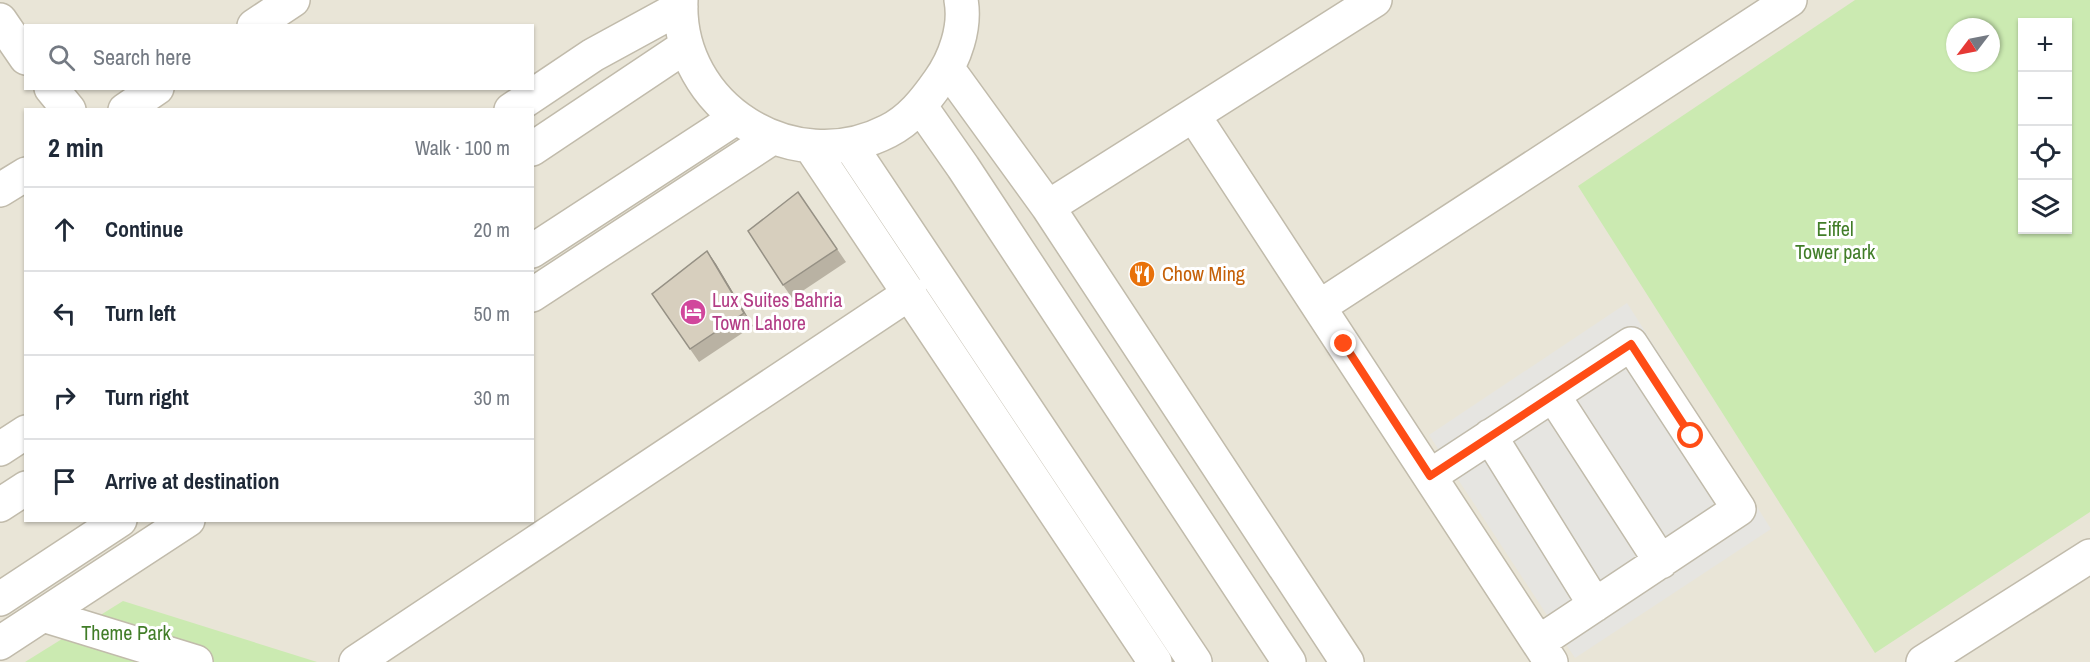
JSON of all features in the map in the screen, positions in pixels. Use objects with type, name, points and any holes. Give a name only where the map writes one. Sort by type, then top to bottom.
[{"type":"street","points":[[257,24],[293,0]]},
{"type":"street","points":[[1048,207],[1375,0]]},
{"type":"street","points":[[1319,307],[1790,0]]},
{"type":"street","points":[[514,108],[593,55],[681,3],[687,46],[706,86],[736,118],[772,138],[811,147],[850,145],[888,131],[921,106],[948,69],[959,40],[967,3]]},
{"type":"street","points":[[0,20],[24,55]]},
{"type":"street","points":[[534,148],[687,46]]},
{"type":"street","points":[[948,69],[1048,207],[1347,662]]},
{"type":"street","points":[[53,90],[67,108]]},
{"type":"street","points":[[128,108],[154,90]]},
{"type":"street","points":[[921,106],[1288,662]]},
{"type":"street","points":[[1194,116],[1545,652],[1595,605],[1739,509],[1631,344],[1430,476]]},
{"type":"street","points":[[534,250],[736,118]]},
{"type":"street","points":[[534,294],[772,138]]},
{"type":"street","points":[[850,145],[1195,662]]},
{"type":"street","points":[[811,147],[1155,662]]},
{"type":"street","points":[[0,190],[24,175]]},
{"type":"street","points":[[356,662],[910,293]]},
{"type":"street","points":[[1552,395],[1661,562]]},
{"type":"street","points":[[0,449],[24,433]]},
{"type":"street","points":[[1490,436],[1595,605]]},
{"type":"street","points":[[0,505],[24,489]]},
{"type":"street","points":[[0,599],[117,522]]},
{"type":"street","points":[[0,643],[185,522]]},
{"type":"street","points":[[1923,662],[2090,556]]},
{"type":"street","points":[[43,615],[196,662]]},
{"type":"shaded area","points":[[0,0],[2090,0],[2090,662],[0,662]]},
{"type":"shaded area","points":[[1627,303],[1771,529],[1575,658],[1429,435]]},
{"type":"green space","name":"Eiffel Tower park","points":[[1855,0],[2090,0],[2090,512],[1875,653],[1578,186]]},
{"type":"green space","name":"Theme Park","points":[[123,601],[317,662],[25,662]]},
{"type":"building","points":[[798,192],[837,249],[783,285],[748,231]]},
{"type":"building","points":[[707,251],[744,313],[690,349],[652,294]]},
{"type":"place","name":"Chow Ming","points":[[1142,274]]},
{"type":"place","name":"Lux Suites Bahria Town Lahore","points":[[693,312]]},
{"type":"route","points":[[1344,344],[1430,476],[1631,344],[1691,436]]}]
